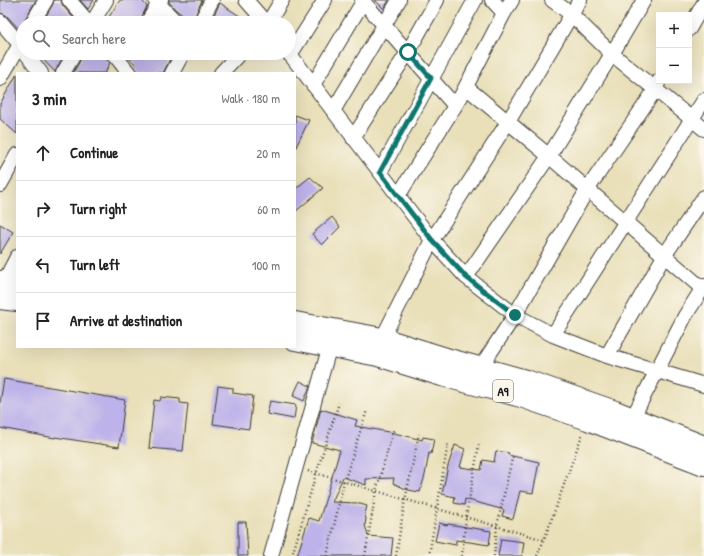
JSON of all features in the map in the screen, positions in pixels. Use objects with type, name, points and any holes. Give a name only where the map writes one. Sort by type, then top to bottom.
[{"type":"highway","points":[[5,286],[16,299]]},
{"type":"highway","name":"A9","points":[[296,323],[382,339],[534,383],[594,404],[704,447]]},
{"type":"highway","name":"A9","points":[[296,339],[378,355],[442,375],[521,396],[588,419],[704,464]]},
{"type":"street","points":[[36,16],[46,0]]},
{"type":"street","points":[[69,0],[83,16]]},
{"type":"street","points":[[96,16],[106,0]]},
{"type":"street","points":[[204,16],[212,0]]},
{"type":"street","points":[[246,0],[261,16]]},
{"type":"street","points":[[272,16],[282,0]]},
{"type":"street","points":[[296,45],[325,0]]},
{"type":"street","points":[[313,86],[363,0],[455,106]]},
{"type":"street","points":[[333,111],[399,0]]},
{"type":"street","points":[[353,138],[408,52],[437,0]]},
{"type":"street","points":[[380,172],[475,0]]},
{"type":"street","points":[[492,0],[504,13]]},
{"type":"street","points":[[398,196],[455,106],[512,0]]},
{"type":"street","points":[[552,0],[571,14],[612,54],[657,85],[704,129]]},
{"type":"street","points":[[382,339],[432,240],[508,122],[580,0]]},
{"type":"street","points":[[466,277],[549,156],[644,0]]},
{"type":"street","points":[[151,16],[158,2],[171,16]]},
{"type":"street","points":[[692,24],[704,3]]},
{"type":"street","points":[[0,21],[16,38]]},
{"type":"street","points":[[0,80],[16,56]]},
{"type":"street","points":[[32,60],[40,72]]},
{"type":"street","points":[[64,72],[71,60]]},
{"type":"street","points":[[173,72],[179,60]]},
{"type":"street","points":[[222,72],[233,60]]},
{"type":"street","points":[[294,60],[432,240],[466,277],[515,315],[553,335],[607,356],[704,385]]},
{"type":"street","points":[[480,368],[515,315],[587,190],[657,85]]},
{"type":"street","points":[[466,87],[703,288],[685,316],[632,419]]},
{"type":"street","points":[[553,335],[704,100]]},
{"type":"street","points":[[0,185],[16,157]]},
{"type":"street","points":[[607,356],[664,256],[704,197]]},
{"type":"street","points":[[5,286],[16,259]]},
{"type":"street","points":[[271,556],[330,345]]},
{"type":"path","points":[[292,556],[339,403]]},
{"type":"path","points":[[327,556],[344,482],[367,410]]},
{"type":"path","points":[[536,556],[544,540],[588,419]]},
{"type":"path","points":[[365,556],[376,491],[394,428]]},
{"type":"path","points":[[396,556],[405,500],[419,434]]},
{"type":"path","points":[[429,556],[448,443]]},
{"type":"path","points":[[462,556],[466,517],[479,444]]},
{"type":"path","points":[[494,556],[497,526],[513,454]]},
{"type":"path","points":[[296,468],[544,540]]},
{"type":"building","points":[[0,0],[36,0],[27,16],[16,16],[16,26],[6,15],[0,13]]},
{"type":"building","points":[[54,0],[61,0],[63,6],[72,16],[46,16]]},
{"type":"building","points":[[80,0],[94,0],[88,9]]},
{"type":"building","points":[[120,0],[141,0],[147,6],[142,16],[110,16]]},
{"type":"building","points":[[169,0],[202,0],[195,16],[184,16],[169,2]]},
{"type":"building","points":[[375,0],[389,0],[384,9]]},
{"type":"building","points":[[220,3],[240,16],[214,16]]},
{"type":"building","points":[[44,60],[61,60],[55,72]]},
{"type":"building","points":[[80,60],[108,60],[110,63],[106,72],[74,72]]},
{"type":"building","points":[[131,60],[170,60],[164,72],[138,72],[135,67],[136,65]]},
{"type":"building","points":[[16,76],[16,133],[0,119],[0,104]]},
{"type":"building","points":[[296,115],[309,120],[296,147]]},
{"type":"building","points":[[310,177],[323,188],[296,211],[296,188]]},
{"type":"building","points":[[332,217],[340,227],[322,245],[312,234]]},
{"type":"building","points":[[0,224],[13,232],[0,254]]},
{"type":"building","points":[[4,379],[125,400],[119,447],[55,438],[0,428],[0,403]]},
{"type":"building","points":[[300,381],[310,386],[304,401],[293,396]]},
{"type":"building","points":[[218,386],[233,388],[233,393],[253,396],[249,429],[213,424]]},
{"type":"building","points":[[161,397],[180,399],[180,403],[188,404],[183,451],[149,448],[154,400],[160,401]]},
{"type":"building","points":[[270,401],[296,405],[294,419],[267,414]]},
{"type":"building","points":[[321,409],[357,420],[355,426],[422,440],[423,437],[434,439],[431,454],[429,453],[420,492],[408,490],[393,483],[394,478],[366,479],[366,485],[343,477],[332,502],[357,503],[367,506],[365,525],[368,536],[393,538],[391,556],[297,556],[309,518],[319,521],[340,450],[312,443]]},
{"type":"building","points":[[455,445],[465,449],[460,467],[481,470],[483,460],[494,462],[496,451],[509,453],[508,455],[539,462],[533,493],[520,491],[513,519],[502,516],[504,510],[465,499],[464,505],[454,503],[455,497],[442,494],[448,466]]},
{"type":"building","points":[[238,522],[246,522],[248,556],[238,556]]},
{"type":"building","points":[[439,523],[491,531],[489,545],[456,540],[456,545],[435,541]]},
{"type":"building","points":[[501,539],[524,542],[522,556],[498,556]]},
{"type":"route","points":[[408,52],[431,78],[380,172],[432,240],[466,277],[515,315]]}]
